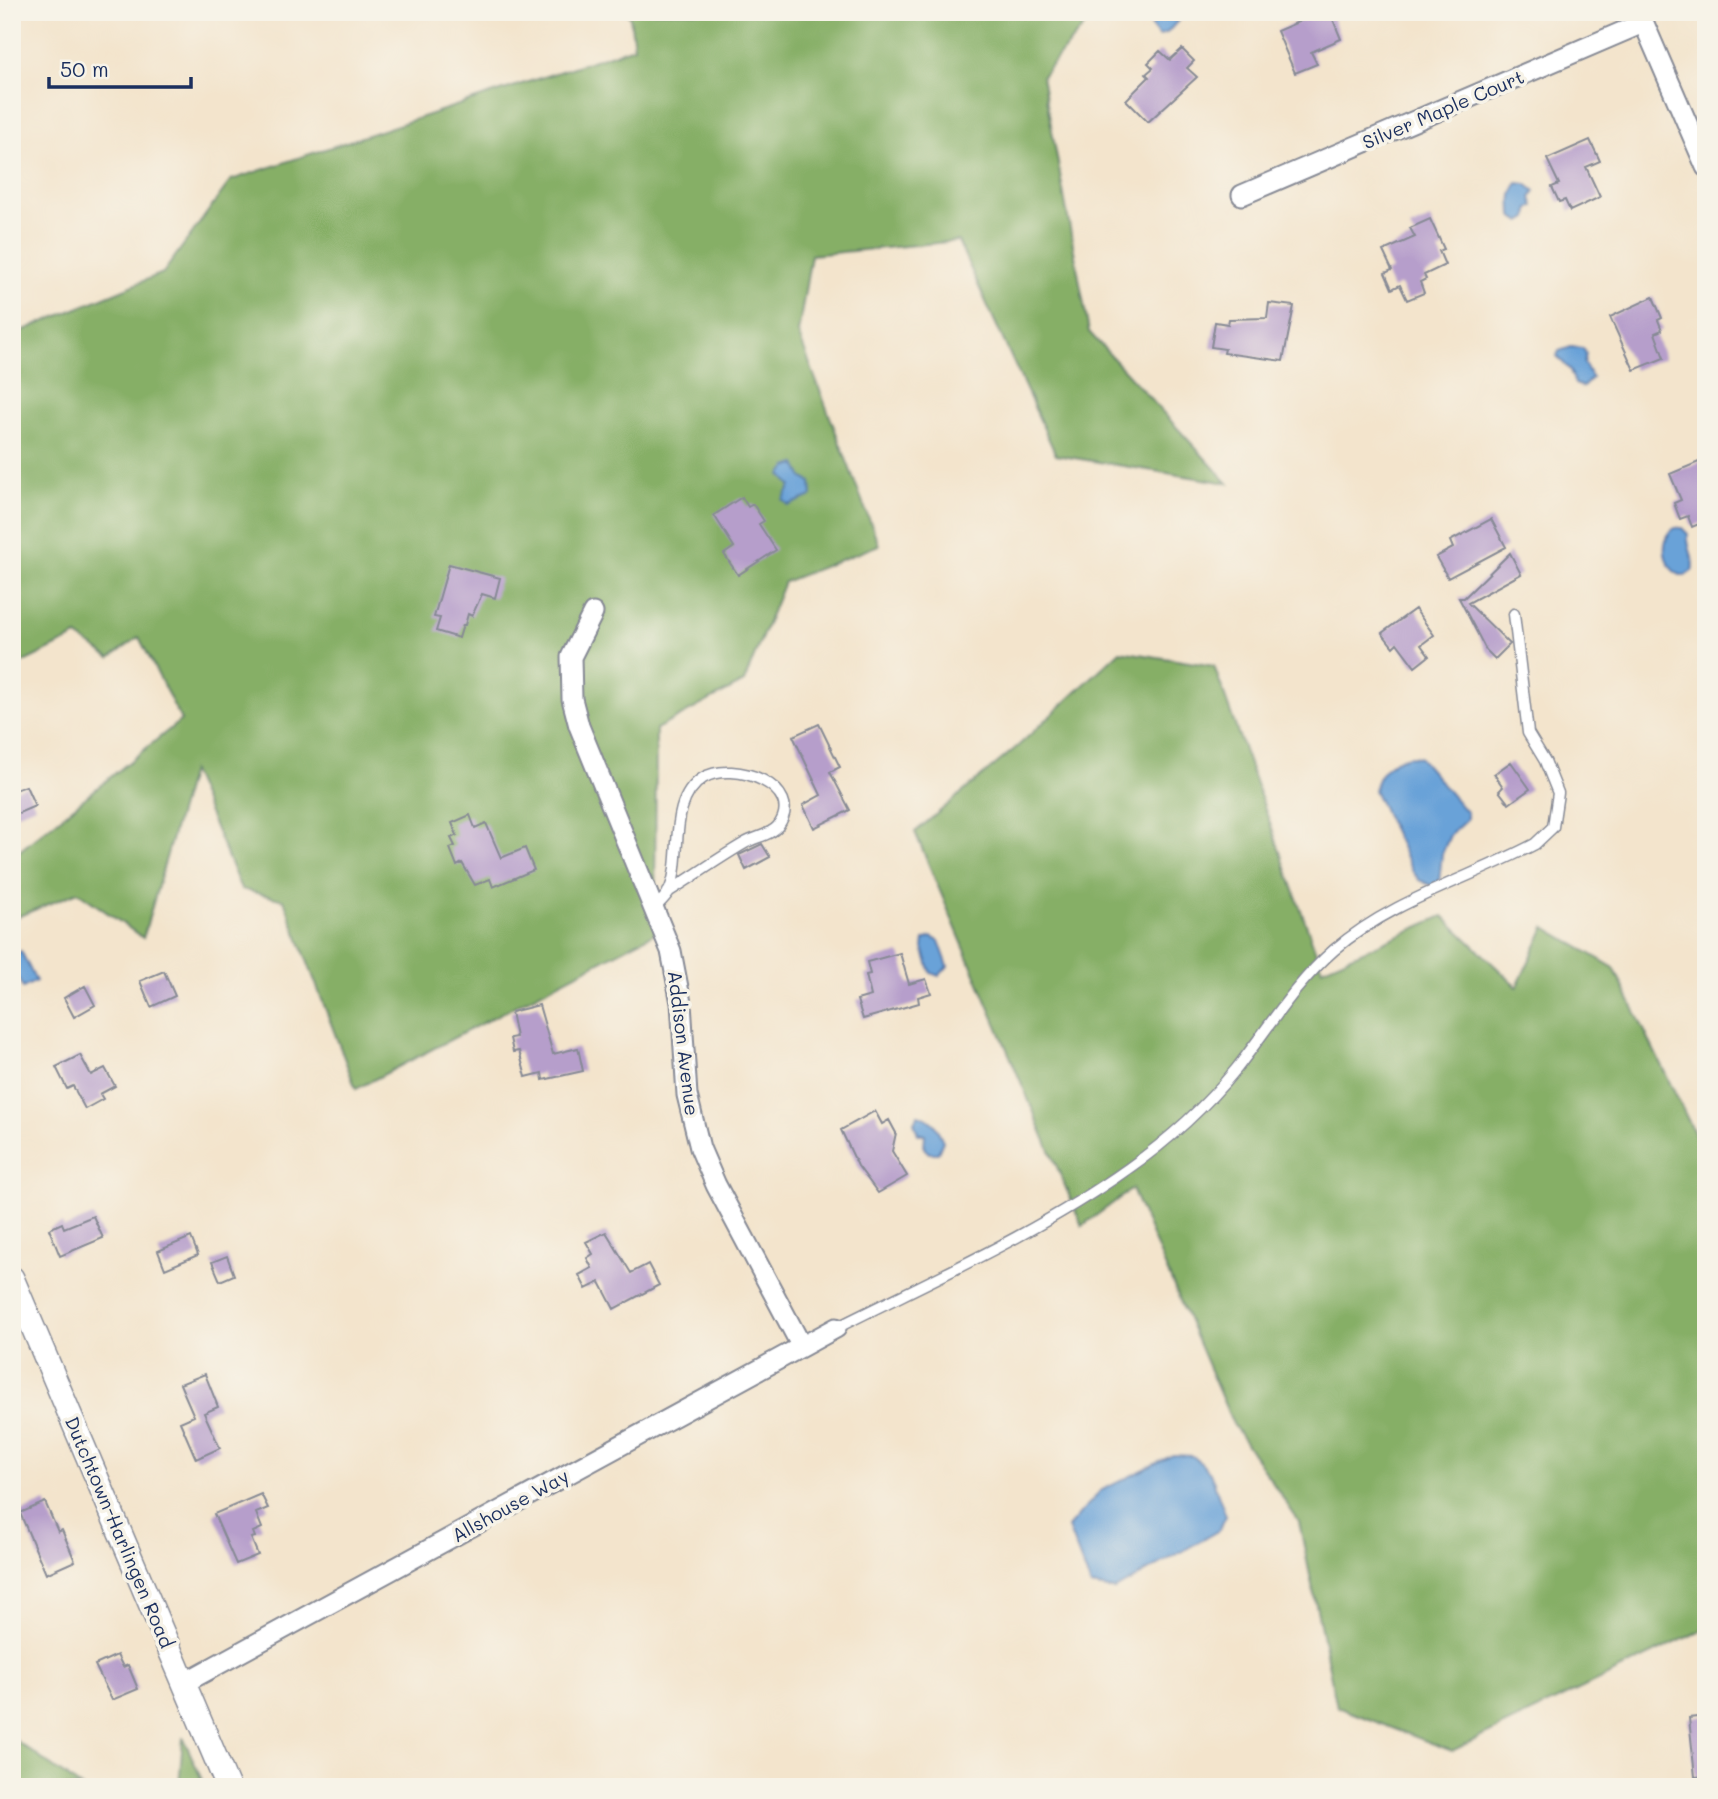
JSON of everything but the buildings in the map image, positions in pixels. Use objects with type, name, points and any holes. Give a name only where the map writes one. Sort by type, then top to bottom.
[{"type":"street","points":[[1641,17],[1706,167]]},
{"type":"street","name":"Silver Maple Court","points":[[1242,195],[1641,17]]},
{"type":"street","name":"Addison Avenue","points":[[593,613],[571,657],[572,699],[579,726],[678,977],[687,1095],[700,1148],[716,1185],[801,1345]]},
{"type":"street","name":"Dutchtown-Harlingen Road","points":[[12,1278],[228,1787]]},
{"type":"street","name":"Allshouse Way","points":[[184,1683],[836,1328]]},
{"type":"lane","points":[[836,1328],[1047,1222],[1129,1168],[1194,1116],[1237,1068],[1291,992],[1336,948],[1388,913],[1535,844],[1553,827],[1558,793],[1545,761],[1528,733],[1514,614]]},
{"type":"lane","points":[[653,909],[668,892],[746,843],[776,829],[783,818],[783,806],[778,792],[747,772],[704,777],[687,796],[676,836],[668,892]]},
{"type":"green space","points":[[625,12],[1096,12],[1042,76],[1089,332],[1228,483],[1056,455],[958,241],[811,255],[798,333],[879,545],[784,582],[744,682],[656,729],[655,933],[356,1089],[284,900],[241,889],[191,771],[143,938],[78,892],[12,919],[12,857],[181,720],[139,637],[110,658],[77,636],[12,668],[12,335],[163,273],[231,180],[634,47],[630,17]]},
{"type":"green space","points":[[1120,651],[1214,666],[1322,969],[1443,916],[1517,987],[1545,927],[1614,968],[1706,1157],[1706,1628],[1452,1751],[1337,1707],[1299,1522],[1233,1424],[1132,1189],[1082,1226],[915,832],[1018,746]]},
{"type":"green space","points":[[183,1737],[205,1787],[179,1787]]},
{"type":"green space","points":[[12,1738],[81,1787],[12,1787]]},
{"type":"water","points":[[1161,12],[1186,12],[1167,33],[1159,36],[1151,26]]},
{"type":"water","points":[[1518,183],[1526,184],[1535,191],[1531,198],[1534,206],[1529,209],[1528,218],[1521,222],[1512,216],[1512,195]]},
{"type":"water","points":[[1571,347],[1583,348],[1586,354],[1584,363],[1592,378],[1583,387],[1575,384],[1570,370],[1557,356],[1559,351]]},
{"type":"water","points":[[796,464],[803,478],[811,482],[812,496],[789,505],[783,500],[791,486],[781,475],[787,467]]},
{"type":"water","points":[[1675,528],[1682,528],[1688,534],[1693,566],[1692,571],[1685,576],[1672,569],[1665,555],[1666,540]]},
{"type":"water","points":[[1409,756],[1419,757],[1467,813],[1467,819],[1450,835],[1442,854],[1439,882],[1432,886],[1419,880],[1413,872],[1374,790],[1386,768]]},
{"type":"water","points":[[931,937],[939,941],[948,966],[939,976],[931,973],[923,948],[924,940]]},
{"type":"water","points":[[21,951],[36,981],[23,988],[12,967],[12,955]]},
{"type":"water","points":[[918,1115],[931,1121],[938,1131],[943,1141],[938,1153],[929,1153],[924,1148],[925,1134],[918,1134],[914,1122]]},
{"type":"water","points":[[1173,1455],[1193,1456],[1210,1472],[1226,1516],[1219,1530],[1115,1590],[1091,1586],[1068,1528],[1100,1491]]}]
